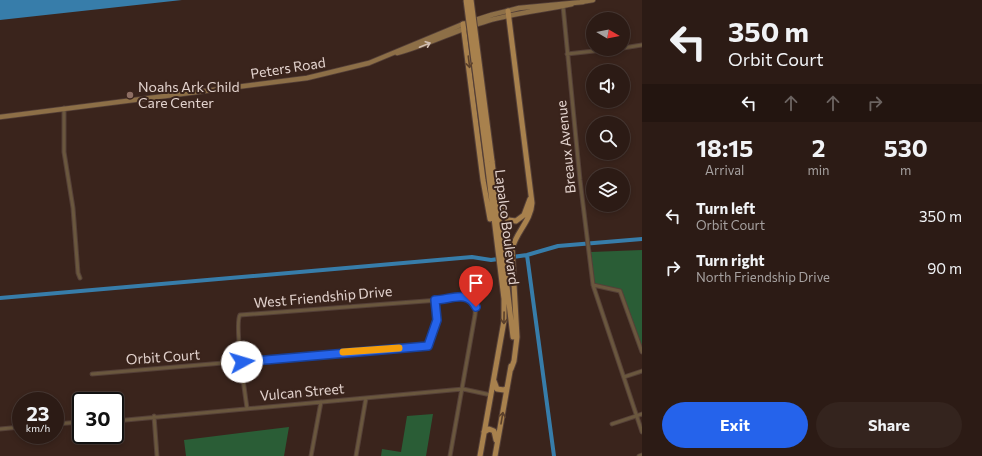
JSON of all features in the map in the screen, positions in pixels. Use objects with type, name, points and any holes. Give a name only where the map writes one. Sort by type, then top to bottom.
[{"type":"main road","name":"Lapalco Boulevard","points":[[466,0],[489,161],[497,201],[500,251]]},
{"type":"main road","name":"Lapalco Boulevard","points":[[471,0],[500,251],[513,331],[510,369],[495,454]]},
{"type":"main road","name":"Peters Road","points":[[508,13],[594,0]]},
{"type":"main road","name":"Peters Road","points":[[0,117],[306,78],[369,63],[463,26],[508,13],[564,2],[583,2]]},
{"type":"main road","points":[[508,13],[532,202],[530,216],[517,236],[512,249],[517,331],[514,361],[510,369]]},
{"type":"main road","points":[[463,26],[484,189],[500,251]]},
{"type":"main road","points":[[497,201],[505,218],[510,221],[516,221],[520,219],[526,211],[531,192]]},
{"type":"main road","name":"Lapalco Boulevard","points":[[480,456],[504,321],[502,264]]},
{"type":"main road","points":[[494,380],[498,389],[504,390],[507,388]]},
{"type":"main road","points":[[484,432],[490,429],[495,433],[495,454]]},
{"type":"street","name":"Breaux Avenue","points":[[562,6],[588,255],[593,285],[642,432]]},
{"type":"street","points":[[630,47],[642,46]]},
{"type":"street","points":[[567,54],[586,52]]},
{"type":"street","points":[[64,108],[64,152],[80,278]]},
{"type":"street","points":[[593,285],[620,291],[642,352]]},
{"type":"street","name":"West Friendship Drive","points":[[242,362],[238,318],[240,315],[408,301],[439,300],[459,296],[468,297],[474,301],[476,307],[463,389]]},
{"type":"street","name":"Orbit Court","points":[[92,374],[428,346],[437,320],[435,300]]},
{"type":"street","points":[[242,362],[247,408]]},
{"type":"street","points":[[624,377],[642,371]]},
{"type":"street","points":[[450,456],[463,389]]},
{"type":"street","name":"Vulcan Street","points":[[124,419],[463,389],[491,395]]},
{"type":"street","points":[[356,456],[366,398]]},
{"type":"street","points":[[311,456],[321,402]]},
{"type":"street","points":[[612,424],[642,414]]},
{"type":"street","points":[[154,416],[157,456]]},
{"type":"street","points":[[0,429],[12,428]]},
{"type":"green space","points":[[642,250],[642,352],[620,291],[593,285],[591,252]]},
{"type":"green space","points":[[433,414],[426,456],[381,456],[382,449],[401,452],[407,416]]},
{"type":"green space","points":[[289,427],[284,456],[186,456],[184,440]]},
{"type":"water","points":[[0,0],[182,0],[0,20]]},
{"type":"waterway","points":[[0,298],[472,257],[491,260],[527,255],[558,246],[642,239]]},
{"type":"waterway","points":[[527,255],[554,456]]},
{"type":"slow traffic","points":[[343,352],[399,348]]},
{"type":"place","name":"Noahs Ark Child Care Center","points":[[130,95]]},
{"type":"route","points":[[242,362],[343,352],[428,346],[437,320],[435,300],[459,296],[468,297],[474,301],[476,307]]}]
